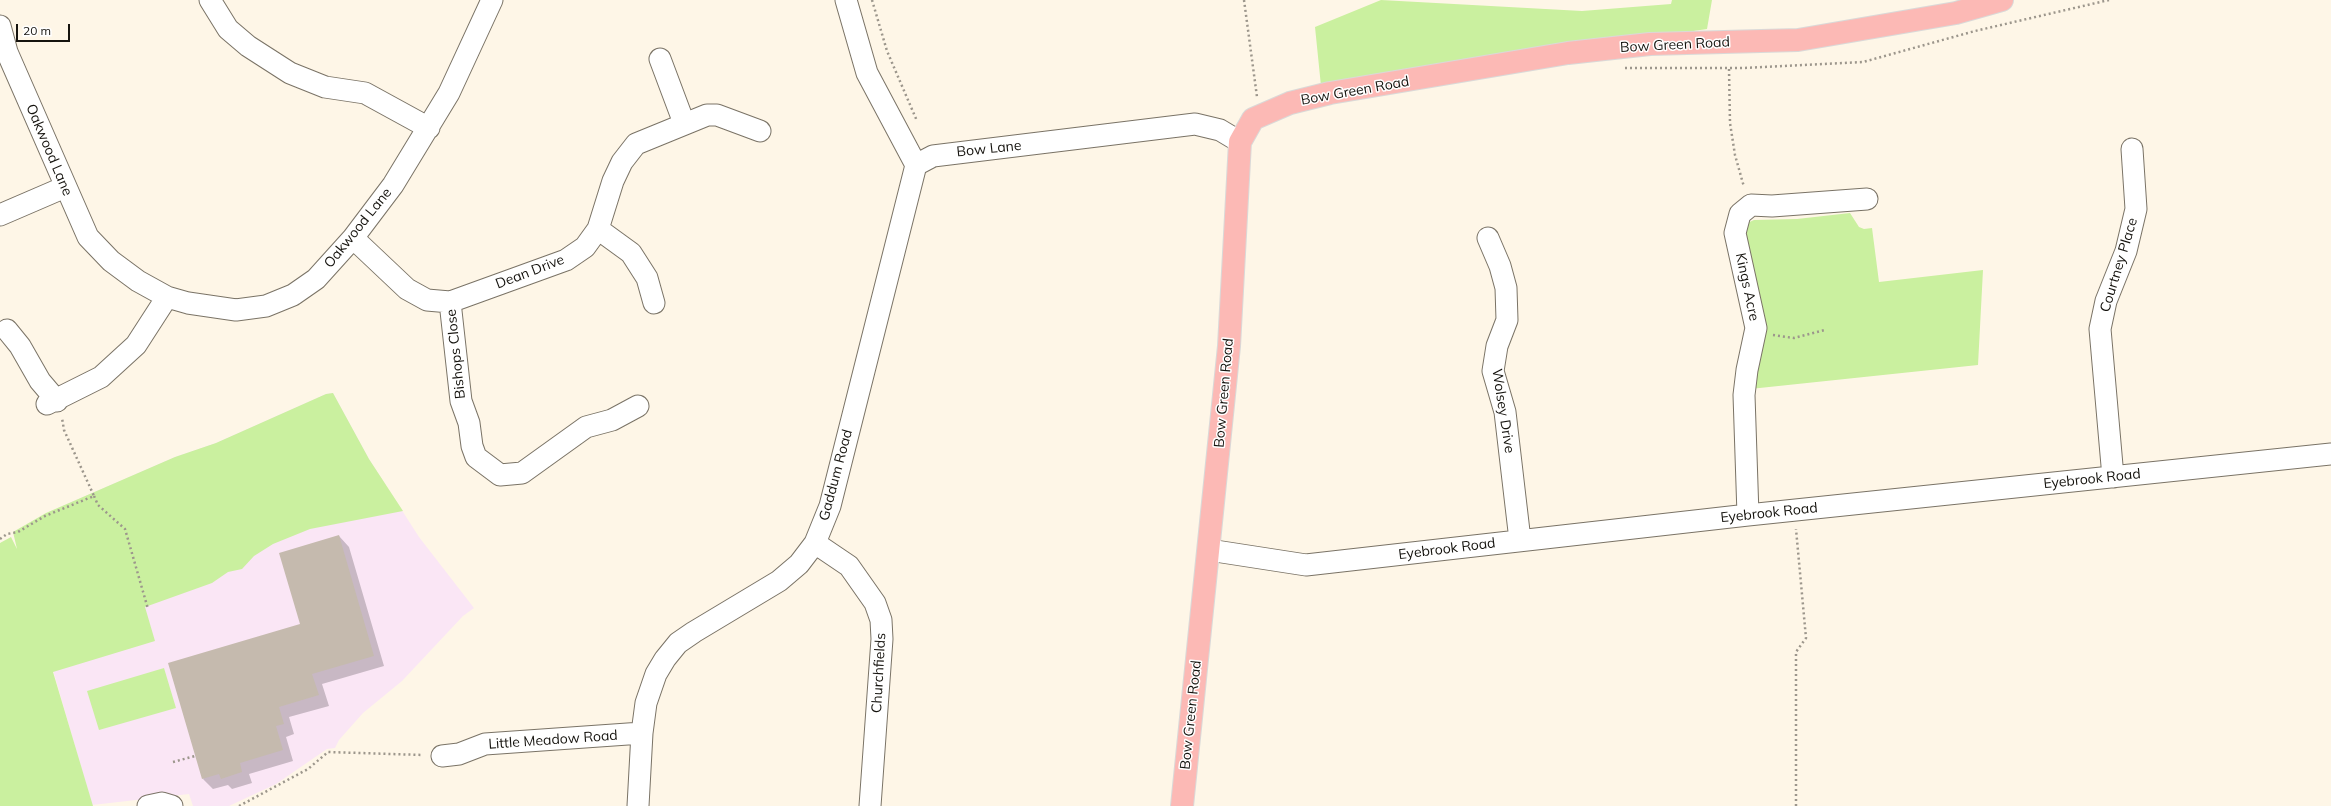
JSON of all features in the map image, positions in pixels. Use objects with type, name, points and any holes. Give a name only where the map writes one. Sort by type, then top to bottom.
[{"type":"main road","name":"Bow Green Road","points":[[1182,806],[1190,715],[1209,550],[1229,346],[1240,142],[1253,119],[1290,103],[1330,93],[1568,53],[1650,44],[1798,40],[1956,13],[2002,0]]},
{"type":"street","points":[[210,0],[228,29],[248,46],[290,73],[325,87],[364,93],[429,128]]},
{"type":"street","name":"Oakwood Lane","points":[[0,26],[7,52],[88,237],[106,256],[138,281],[167,297],[188,303],[236,310],[266,306],[293,295],[316,279],[354,238],[393,185],[429,128],[449,92],[492,0]]},
{"type":"street","points":[[846,0],[867,73],[916,165]]},
{"type":"street","points":[[660,59],[684,123]]},
{"type":"street","name":"Dean Drive","points":[[354,238],[407,289],[427,300],[450,302],[566,260],[584,247],[598,230],[613,181],[622,162],[636,144],[684,123],[707,115],[717,115],[760,131]]},
{"type":"street","name":"Bow Lane","points":[[916,165],[933,156],[1195,124],[1220,130],[1240,142]]},
{"type":"street","name":"Courtney Place","points":[[2114,477],[2100,329],[2106,301],[2126,251],[2136,209],[2132,149]]},
{"type":"street","name":"Gaddum Road","points":[[638,806],[642,733],[646,703],[656,674],[678,643],[779,581],[799,564],[815,543],[830,506],[916,165]]},
{"type":"street","points":[[0,215],[65,187]]},
{"type":"street","points":[[1751,205],[1772,206],[1867,199]]},
{"type":"street","name":"Kings Acre","points":[[1748,515],[1744,395],[1747,370],[1756,335],[1745,270],[1735,233],[1740,214],[1751,205]]},
{"type":"street","points":[[598,230],[631,253],[647,278],[654,303]]},
{"type":"street","name":"Wolsey Drive","points":[[1488,238],[1500,266],[1506,288],[1506,320],[1497,346],[1493,371],[1505,412],[1520,540]]},
{"type":"street","points":[[7,330],[20,346],[52,402],[101,378],[136,346],[167,297]]},
{"type":"street","name":"Bishops Close","points":[[450,302],[461,401],[469,423],[472,446],[476,457],[500,475],[522,473],[586,427],[612,420],[638,406]]},
{"type":"street","name":"Eyebrook Road","points":[[1209,550],[1306,565],[1794,510],[2331,454]]},
{"type":"street","name":"Churchfields","points":[[815,543],[849,566],[874,604],[881,620],[882,639],[870,806]]},
{"type":"street","name":"Little Meadow Road","points":[[442,756],[459,754],[485,744],[642,733]]},
{"type":"street","points":[[148,806],[162,803],[172,806]]},
{"type":"path","points":[[872,0],[887,51],[919,126]]},
{"type":"path","points":[[1244,0],[1260,116]]},
{"type":"path","points":[[1729,68],[1730,123],[1735,155],[1742,181],[1751,205]]},
{"type":"path","points":[[1756,335],[1771,334],[1794,338],[1825,330]]},
{"type":"path","points":[[52,402],[98,505],[125,529],[148,609]]},
{"type":"path","points":[[0,539],[7,534],[18,532],[46,516],[94,496]]},
{"type":"path","points":[[1794,510],[1806,638],[1796,652],[1796,806]]},
{"type":"path","points":[[239,806],[308,769],[328,752],[442,756]]},
{"type":"path","points":[[173,762],[195,756]]},
{"type":"shaded area","points":[[333,393],[369,459],[419,537],[474,608],[463,616],[402,681],[363,713],[339,740],[335,748],[327,749],[276,784],[229,806],[193,806],[189,794],[92,805],[13,532],[60,507],[175,457],[216,443],[326,394]]},
{"type":"green space","points":[[1381,0],[1582,11],[1671,4],[1672,0],[1712,0],[1707,29],[1321,86],[1315,27]]},
{"type":"green space","points":[[1850,213],[1859,227],[1864,229],[1872,228],[1879,282],[1983,270],[1978,365],[1750,389],[1745,224],[1754,220],[1797,219]]},
{"type":"green space","points":[[333,393],[369,459],[403,511],[310,529],[273,544],[254,556],[242,569],[228,572],[212,583],[145,607],[155,641],[53,672],[93,806],[0,806],[0,543],[11,537],[17,549],[13,532],[46,513],[175,457],[216,443],[326,394]]},
{"type":"green space","points":[[164,668],[176,708],[99,730],[87,691]]},
{"type":"building","points":[[339,535],[374,656],[312,674],[319,695],[279,707],[284,724],[276,726],[283,750],[240,763],[242,772],[221,779],[219,774],[202,779],[168,663],[300,624],[279,553]]}]
